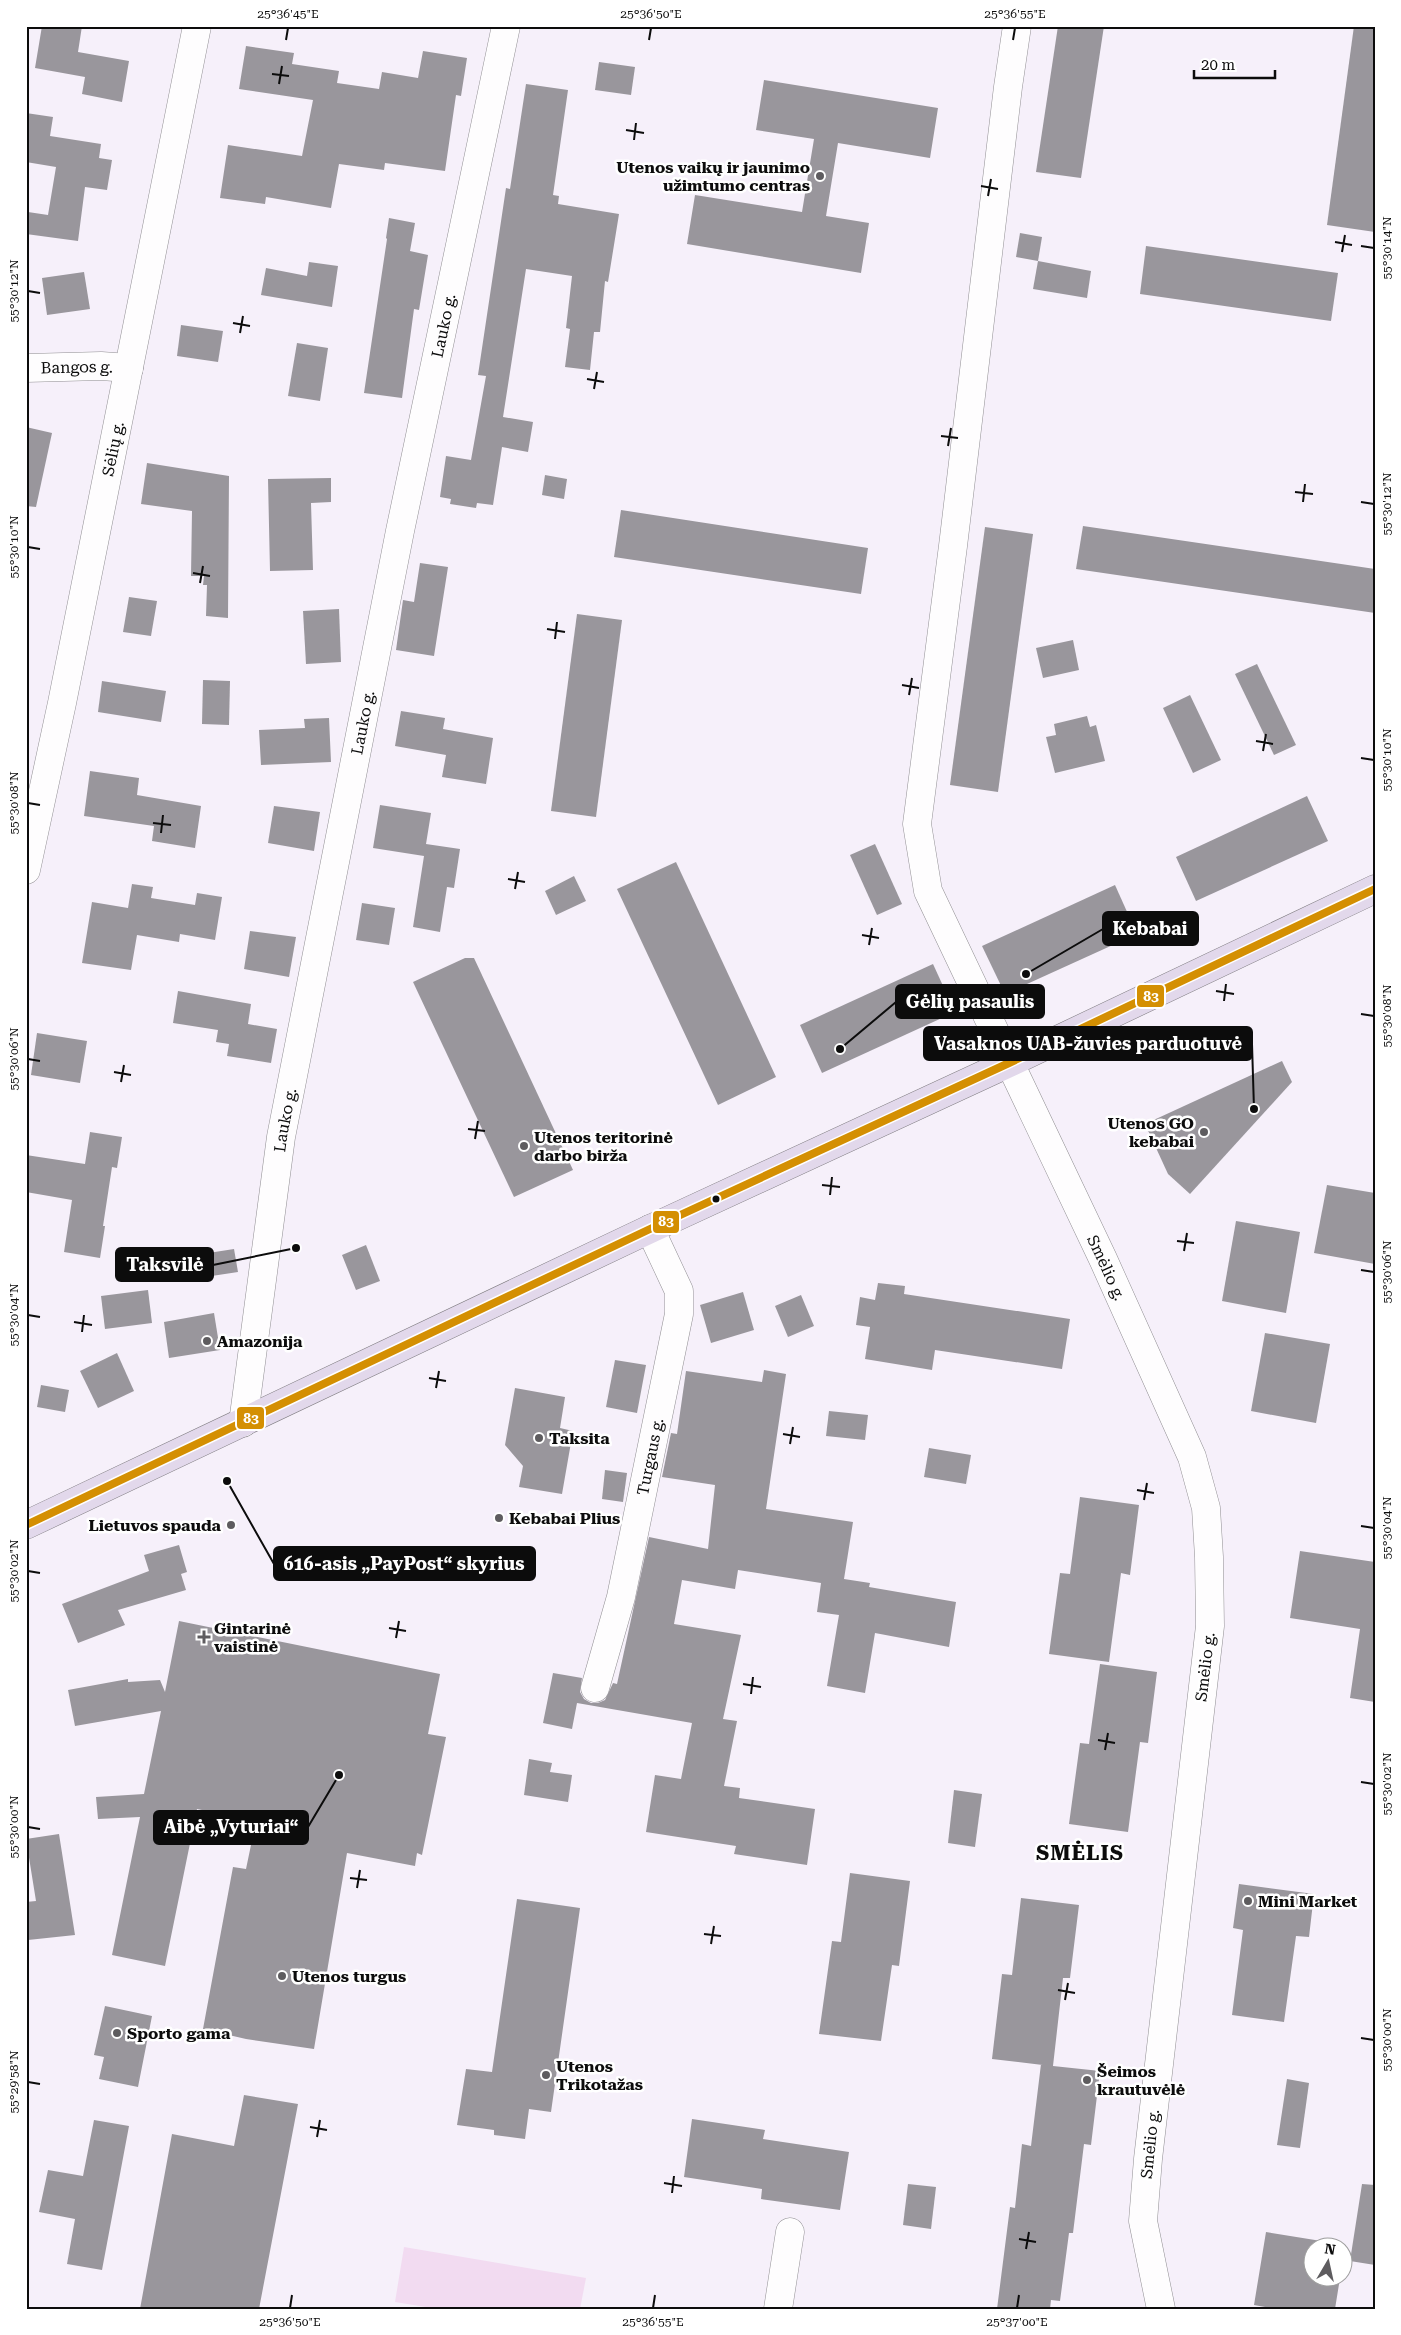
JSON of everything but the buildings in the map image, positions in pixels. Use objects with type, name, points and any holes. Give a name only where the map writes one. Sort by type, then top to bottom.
[{"type":"main road","points":[[26,1526],[650,1229],[1009,1063],[1375,889]]},
{"type":"street","name":"Sėlių g.","points":[[26,870],[62,703],[197,26]]},
{"type":"street","name":"Lauko g.","points":[[243,1424],[281,1137],[400,531],[506,26]]},
{"type":"street","name":"Smėlio g.","points":[[1017,26],[917,824],[928,891],[1103,1259],[1192,1457],[1206,1508],[1210,1626],[1150,2140],[1143,2221],[1161,2309]]},
{"type":"street","name":"Bangos g.","points":[[26,368],[101,366],[129,368]]},
{"type":"street","name":"Turgaus g.","points":[[594,1688],[621,1597],[678,1314],[679,1291],[650,1229]]},
{"type":"street","points":[[778,2309],[790,2232]]},
{"type":"shaded area","points":[[404,2247],[586,2278],[580,2309],[438,2309],[395,2302]]},
{"type":"transit line","name":"83","points":[[26,1525],[650,1229],[1009,1063],[1375,889]]},
{"type":"place","name":"Utenos vaikų ir jaunimo užimtumo centras","points":[[820,176]]},
{"type":"place","name":"Kebabai","points":[[1026,974]]},
{"type":"place","name":"Gėlių pasaulis","points":[[840,1049]]},
{"type":"place","name":"Vasaknos UAB-žuvies parduotuvė","points":[[1254,1109]]},
{"type":"place","name":"Utenos GO kebabai","points":[[1204,1132]]},
{"type":"place","name":"Utenos teritorinė darbo birža","points":[[524,1146]]},
{"type":"place","name":"Taksvilė","points":[[296,1248]]},
{"type":"place","name":"Amazonija","points":[[207,1341]]},
{"type":"place","name":"Taksita","points":[[539,1438]]},
{"type":"place","name":"616-asis „PayPost“ skyrius","points":[[227,1481]]},
{"type":"place","name":"Kebabai Plius","points":[[499,1518]]},
{"type":"place","name":"Lietuvos spauda","points":[[231,1525]]},
{"type":"place","name":"Gintarinė vaistinė","points":[[204,1637]]},
{"type":"place","name":"Aibė „Vyturiai“","points":[[339,1775]]},
{"type":"place","name":"Mini Market","points":[[1248,1901]]},
{"type":"place","name":"Utenos turgus","points":[[282,1976]]},
{"type":"place","name":"Sporto gama","points":[[117,2033]]},
{"type":"place","name":"Utenos Trikotažas","points":[[546,2075]]},
{"type":"place","name":"Šeimos krautuvėlė","points":[[1087,2080]]},
{"type":"district","name":"SMĖLIS","points":[[1080,1853]]}]
